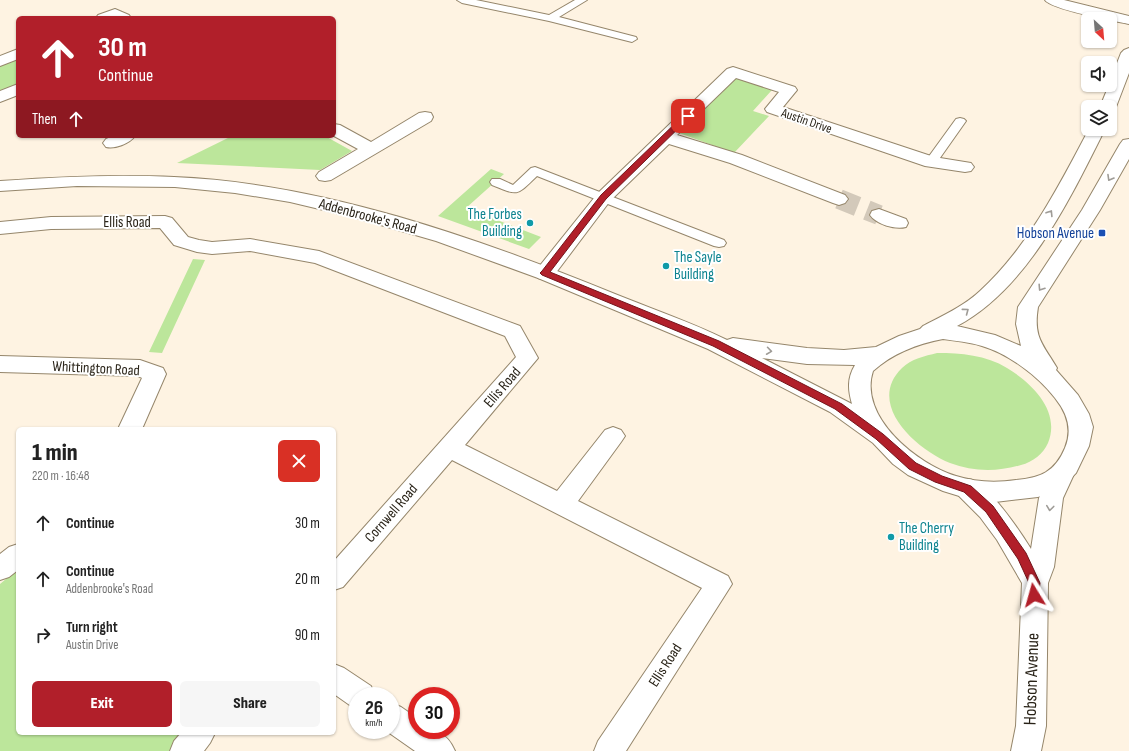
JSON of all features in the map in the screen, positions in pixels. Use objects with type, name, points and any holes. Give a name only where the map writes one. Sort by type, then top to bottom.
[{"type":"street","points":[[1052,0],[1066,6],[1129,20]]},
{"type":"street","points":[[1089,0],[1129,9]]},
{"type":"street","points":[[108,16],[115,13],[120,16]]},
{"type":"street","points":[[1111,100],[1129,53]]},
{"type":"street","points":[[0,61],[16,55]]},
{"type":"street","name":"Austin Drive","points":[[545,273],[604,197],[733,72],[790,90],[773,108],[930,162],[965,167]]},
{"type":"street","points":[[0,97],[16,90]]},
{"type":"street","points":[[325,176],[426,117]]},
{"type":"street","points":[[336,130],[370,149]]},
{"type":"street","points":[[1093,136],[1060,198],[1012,269],[986,297],[958,317],[920,336],[898,344],[880,354],[864,367],[859,387],[863,408],[880,436],[912,466],[938,479],[968,489],[997,493],[1020,490],[1044,485],[1063,472],[1073,458],[1080,443],[1078,414],[1069,399],[1032,351],[1025,319],[1028,307],[1091,210],[1129,144]]},
{"type":"street","points":[[665,137],[736,159],[839,199]]},
{"type":"street","name":"Addenbrooke's Road","points":[[0,186],[77,181],[156,181],[235,188],[290,196],[358,212],[443,237],[545,273],[716,344],[838,406],[880,436]]},
{"type":"street","points":[[879,215],[899,223]]},
{"type":"street","name":"Ellis Road","points":[[0,228],[51,223],[165,222],[181,241],[197,246],[212,248],[250,245],[319,257],[513,331],[527,358],[449,448],[719,584],[609,751]]},
{"type":"street","points":[[920,336],[943,332],[968,335],[994,342],[1026,359],[1058,385]]},
{"type":"street","name":"Addenbrooke's Road","points":[[716,344],[804,356],[860,358],[880,354]]},
{"type":"street","name":"Whittington Road","points":[[0,364],[140,368],[155,374],[131,427]]},
{"type":"street","points":[[562,505],[613,436]]},
{"type":"street","name":"Cornwell Road","points":[[336,577],[449,448]]},
{"type":"street","name":"Hobson Avenue","points":[[1026,751],[1031,726],[1035,583],[1041,567],[1051,498],[1063,472]]},
{"type":"street","name":"Hobson Avenue","points":[[968,489],[989,509],[1019,551],[1035,583]]},
{"type":"street","points":[[0,568],[16,556]]},
{"type":"street","points":[[336,678],[348,687]]},
{"type":"street","points":[[400,723],[440,751]]},
{"type":"street","points":[[185,751],[198,735]]},
{"type":"lane","points":[[462,0],[550,18],[632,39]]},
{"type":"lane","points":[[550,18],[582,0]]},
{"type":"lane","points":[[930,162],[960,121]]},
{"type":"lane","points":[[496,182],[515,190],[535,171],[720,243]]},
{"type":"green space","points":[[16,59],[16,86],[0,93],[0,65]]},
{"type":"green space","points":[[735,78],[772,90],[753,111],[769,116],[734,153],[679,133]]},
{"type":"green space","points":[[228,138],[329,138],[352,151],[320,170],[177,163]]},
{"type":"green space","points":[[491,169],[504,174],[466,208],[541,237],[529,249],[438,216]]},
{"type":"green space","points":[[193,259],[205,260],[162,353],[149,352]]},
{"type":"green space","points":[[937,353],[964,354],[991,360],[1016,374],[1034,390],[1042,399],[1051,420],[1051,431],[1048,443],[1037,457],[1025,464],[1003,469],[986,470],[968,468],[950,463],[937,457],[923,448],[911,437],[900,424],[892,410],[889,396],[892,382],[902,368],[910,362],[918,358]]},
{"type":"green space","points":[[16,571],[16,735],[183,735],[169,751],[0,751],[0,584]]},
{"type":"tunnel","points":[[839,199],[879,215]]},
{"type":"place","name":"The Forbes Building","points":[[530,223]]},
{"type":"place","name":"Hobson Avenue","points":[[1102,233]]},
{"type":"place","name":"The Sayle Building","points":[[666,266]]},
{"type":"place","name":"The Cherry Building","points":[[891,537]]},
{"type":"route","points":[[688,116],[604,197],[545,273],[716,344],[838,406],[880,436],[892,449],[912,466],[938,479],[968,489],[989,509],[1023,556],[1035,583],[1034,595]]}]
